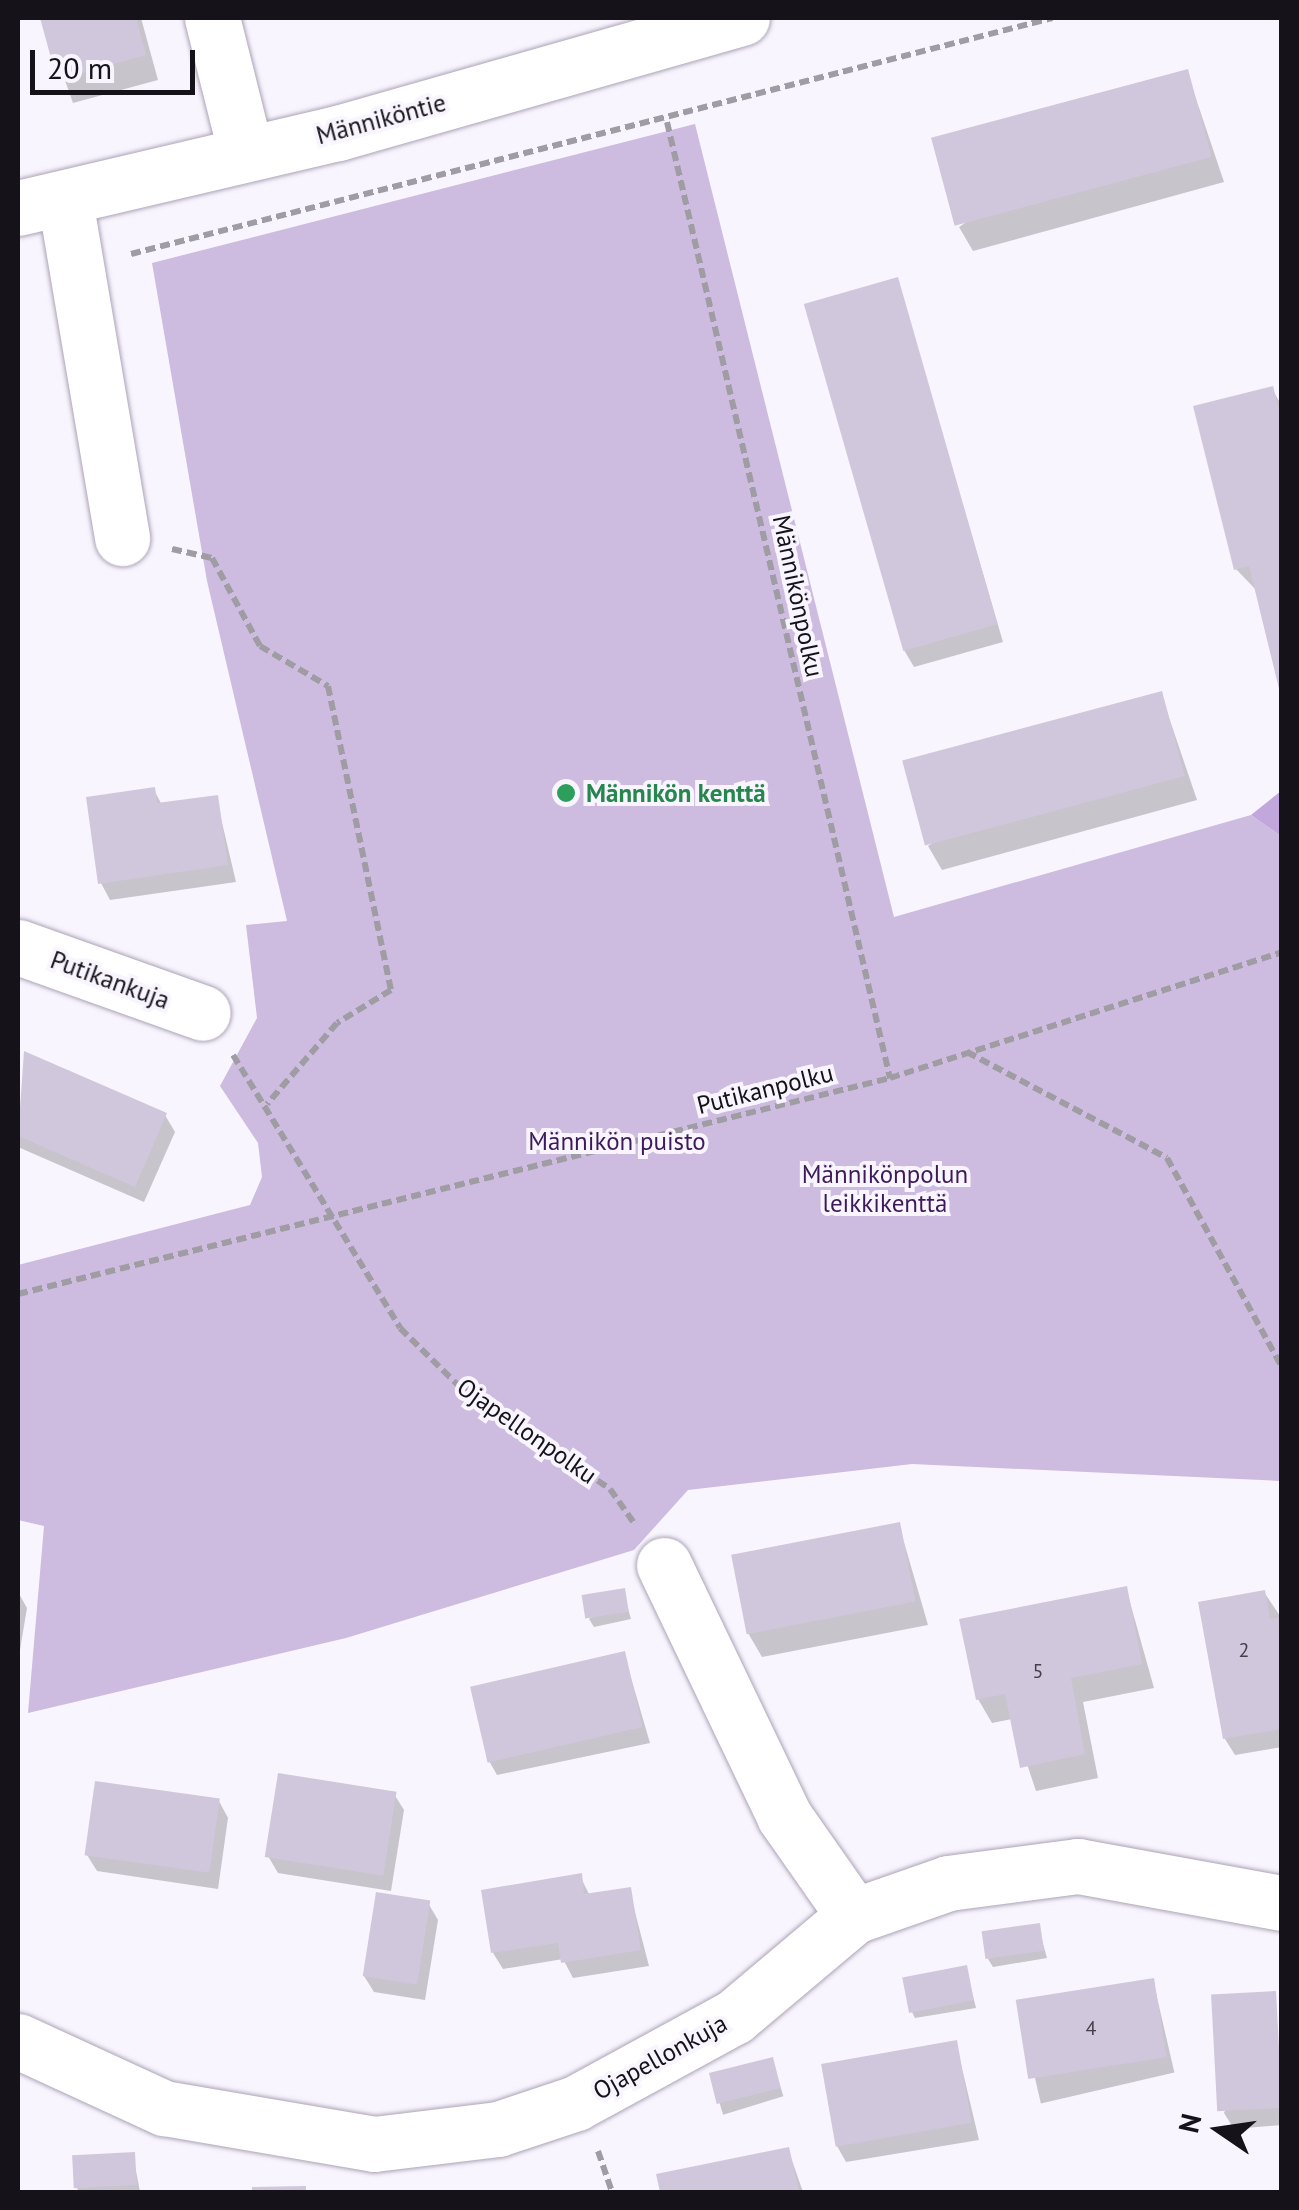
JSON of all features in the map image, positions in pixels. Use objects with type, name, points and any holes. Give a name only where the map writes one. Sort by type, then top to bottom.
[{"type":"street","points":[[212,18],[246,153]]},
{"type":"street","name":"Männiköntie","points":[[42,204],[246,153],[742,18]]},
{"type":"street","points":[[42,204],[78,269],[122,538]]},
{"type":"street","name":"Putikankuja","points":[[18,947],[203,1013]]},
{"type":"street","points":[[664,1566],[784,1816],[854,1916]]},
{"type":"street","name":"Ojapellonkuja","points":[[18,2041],[164,2108],[282,2135],[374,2144],[498,2129],[656,2064],[734,2016],[854,1916],[948,1883],[1078,1866],[1282,1903]]},
{"type":"path","points":[[78,269],[667,122],[1052,18]]},
{"type":"path","name":"Männikönpolku","points":[[667,122],[890,1078]]},
{"type":"path","points":[[122,538],[212,558],[260,646],[328,686],[391,990],[336,1024],[267,1104]]},
{"type":"path","name":"Putikanpolku","points":[[18,1294],[890,1078],[1282,952]]},
{"type":"path","name":"Ojapellonpolku","points":[[203,1013],[267,1104],[400,1328],[461,1388],[610,1488],[664,1566]]},
{"type":"path","points":[[966,1051],[1167,1158],[1282,1367]]},
{"type":"green space","name":"Männikön puisto","points":[[695,124],[894,917],[1251,815],[1281,836],[1281,1481],[912,1464],[688,1490],[634,1550],[346,1638],[28,1713],[44,1526],[18,1520],[18,1265],[250,1205],[262,1177],[258,1143],[220,1086],[257,1018],[246,925],[287,921],[207,581],[152,263]]},
{"type":"shaded area","points":[[1281,791],[1281,836],[1251,815]]},
{"type":"building","points":[[40,18],[136,18],[146,55],[57,80]]},
{"type":"building","points":[[1188,69],[1212,157],[955,226],[931,138]]},
{"type":"building","points":[[898,277],[998,624],[903,651],[804,304]]},
{"type":"building","points":[[1273,386],[1282,421],[1280,693],[1249,566],[1234,570],[1193,406]]},
{"type":"building","points":[[1162,691],[1185,776],[925,846],[902,761]]},
{"type":"building","points":[[155,787],[157,803],[218,795],[228,865],[98,884],[86,797]]},
{"type":"building","points":[[24,1051],[167,1113],[135,1187],[18,1136]]},
{"type":"building","points":[[900,1522],[915,1602],[747,1634],[731,1555]]},
{"type":"building","points":[[1127,1586],[1142,1664],[1071,1678],[1085,1754],[1020,1768],[1005,1694],[976,1700],[959,1619]]},
{"type":"building","points":[[625,1588],[629,1612],[585,1619],[582,1595]]},
{"type":"building","points":[[1265,1590],[1270,1619],[1282,1617],[1282,1729],[1223,1739],[1198,1602]]},
{"type":"building","points":[[625,1651],[643,1727],[488,1763],[470,1687]]},
{"type":"building","points":[[278,1773],[397,1792],[383,1876],[265,1857]]},
{"type":"building","points":[[95,1781],[220,1799],[209,1873],[85,1855]]},
{"type":"building","points":[[582,1873],[584,1894],[631,1887],[641,1950],[561,1963],[558,1943],[491,1953],[481,1890]]},
{"type":"building","points":[[376,1892],[430,1901],[417,1985],[363,1976]]},
{"type":"building","points":[[1040,1923],[1044,1951],[985,1959],[982,1931]]},
{"type":"building","points":[[967,1965],[974,2000],[909,2013],[902,1978]]},
{"type":"building","points":[[1154,1978],[1167,2057],[1028,2079],[1016,2000]]},
{"type":"building","points":[[1276,1991],[1282,2108],[1217,2111],[1211,1994]]},
{"type":"building","points":[[957,2040],[972,2123],[836,2147],[821,2064]]},
{"type":"building","points":[[773,2057],[781,2088],[717,2104],[709,2073]]},
{"type":"building","points":[[789,2147],[799,2192],[660,2192],[656,2174]]},
{"type":"building","points":[[135,2152],[137,2185],[74,2188],[72,2155]]},
{"type":"building","points":[[306,2186],[306,2192],[252,2192],[252,2187]]},
{"type":"place","name":"Männikön kenttä","points":[[566,793]]},
{"type":"park label","name":"Männikönpolun leikkikenttä","points":[[885,1190]]}]
